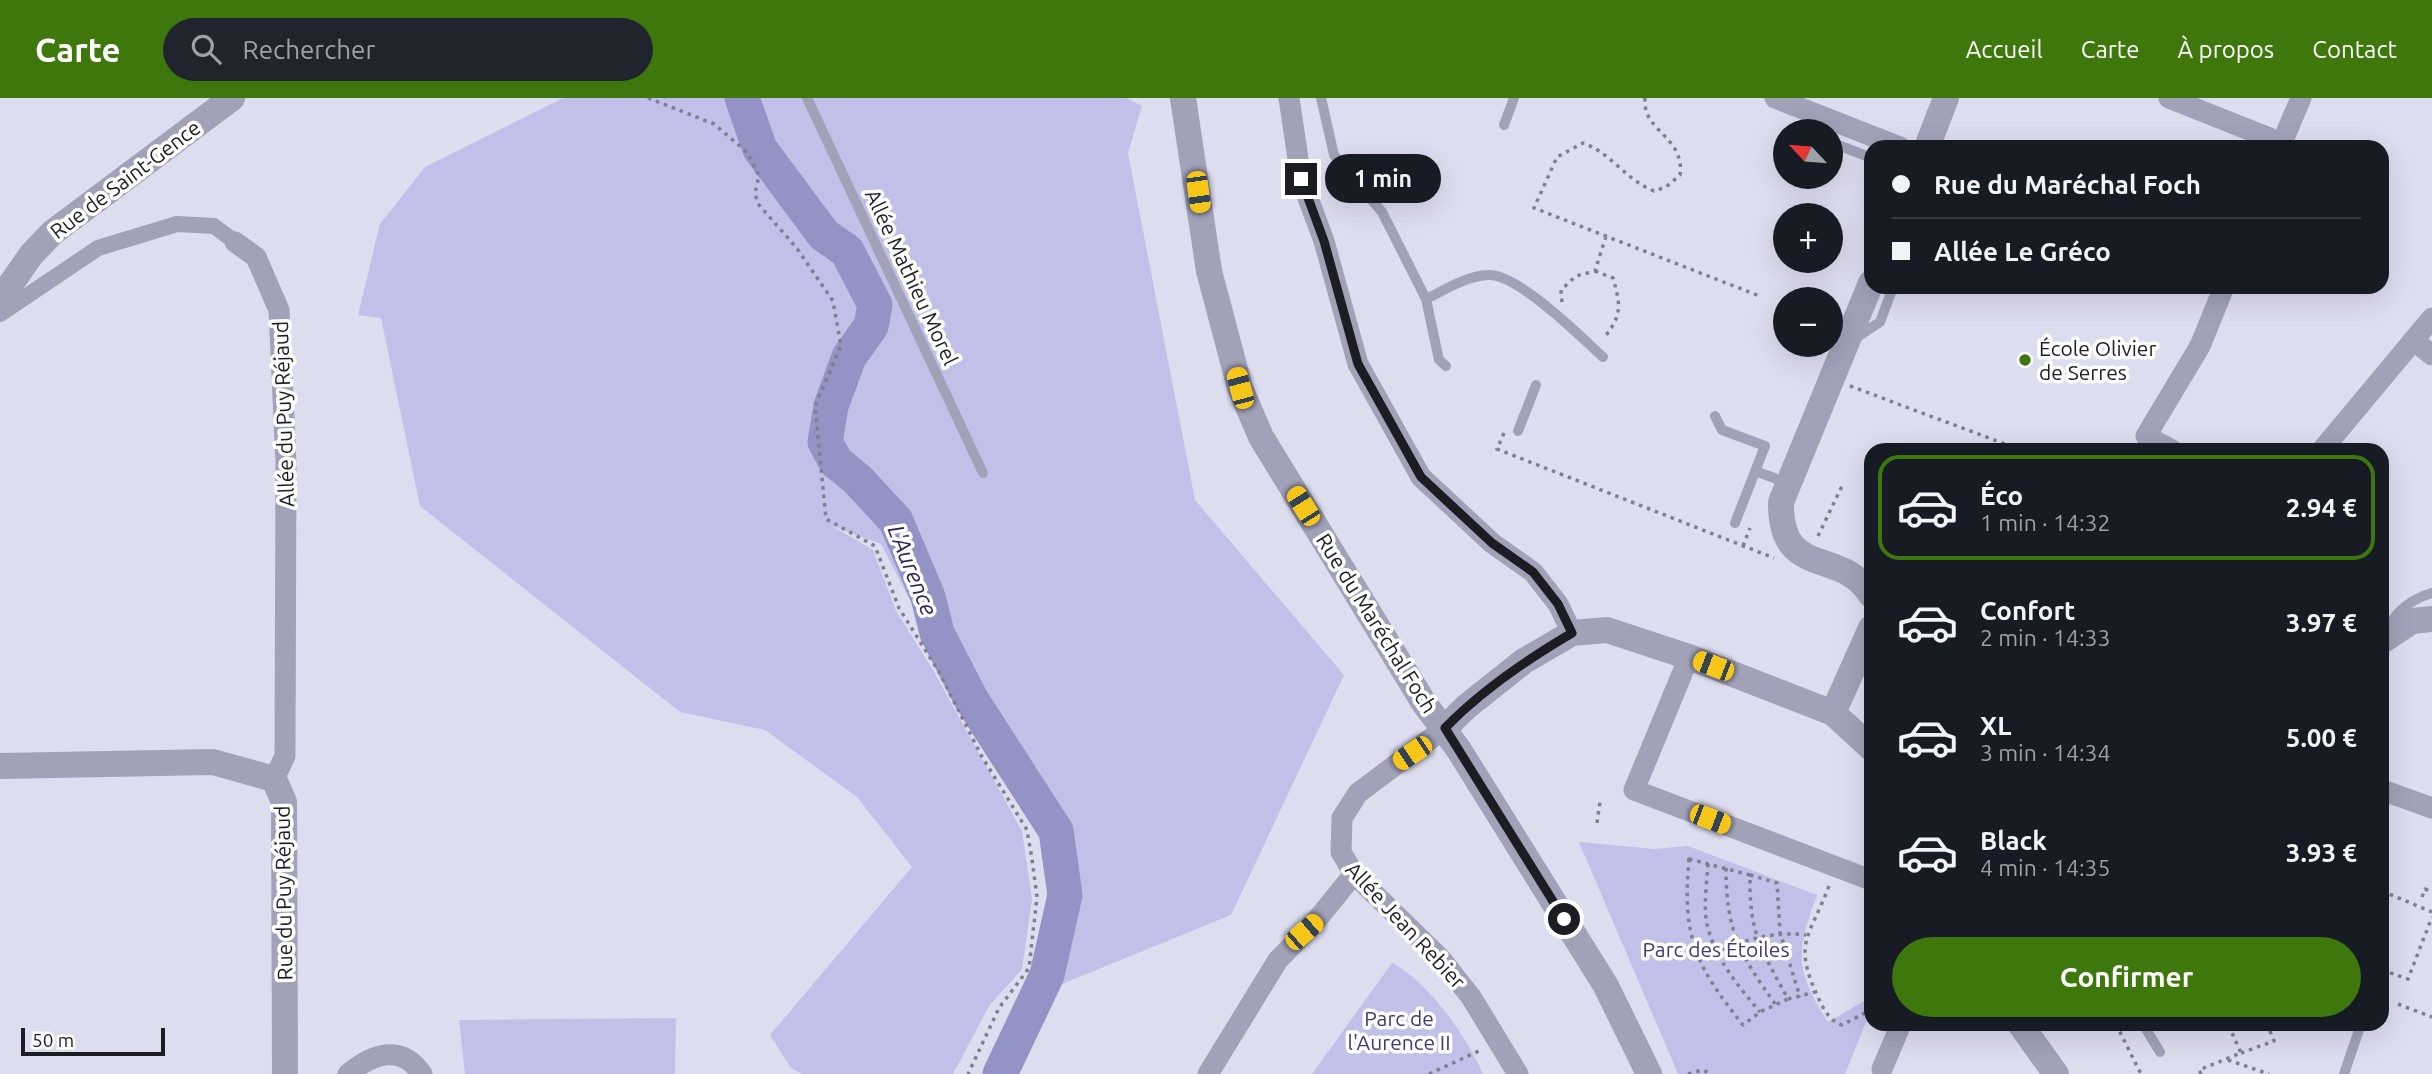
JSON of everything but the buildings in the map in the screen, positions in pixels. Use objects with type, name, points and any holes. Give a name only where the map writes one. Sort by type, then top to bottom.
[{"type":"street","name":"Rue de Saint-Gence","points":[[0,300],[31,255],[52,233],[232,98]]},
{"type":"street","name":"Rue du Maréchal Foch","points":[[1183,98],[1209,271],[1240,388],[1261,437],[1424,704],[1445,728],[1606,986],[1649,1074]]},
{"type":"street","points":[[1289,98],[1301,179],[1324,241],[1358,364],[1421,477],[1492,543],[1533,572],[1558,604],[1572,633]]},
{"type":"street","points":[[1775,98],[1816,119]]},
{"type":"street","points":[[1930,140],[1946,98]]},
{"type":"street","points":[[2169,98],[2269,140]]},
{"type":"street","points":[[2283,140],[2301,98]]},
{"type":"street","points":[[1843,130],[1876,140]]},
{"type":"street","name":"Allée du Puy Réjaud","points":[[0,314],[98,248],[177,224],[214,226],[256,257],[279,310],[286,463],[285,756],[274,779]]},
{"type":"street","points":[[1864,586],[1855,575],[1792,548],[1780,527],[1781,502],[1788,483],[1866,294]]},
{"type":"street","points":[[2159,443],[2146,436],[2200,345],[2221,294]]},
{"type":"street","points":[[2328,443],[2432,318]]},
{"type":"street","points":[[2413,340],[2432,355]]},
{"type":"street","points":[[2389,636],[2412,621],[2432,619]]},
{"type":"street","points":[[1445,728],[1466,707],[1524,661],[1572,633],[1607,630],[1689,657],[1833,713],[1864,742]]},
{"type":"street","points":[[2389,639],[2432,633]]},
{"type":"street","points":[[1833,713],[1864,644]]},
{"type":"street","points":[[1689,657],[1634,790],[1864,877]]},
{"type":"street","name":"Allée Jean Rebier","points":[[1445,728],[1381,774],[1349,805],[1339,836],[1341,852],[1354,874],[1441,959],[1471,997],[1518,1074]]},
{"type":"street","name":"Rue du Puy Réjaud","points":[[0,766],[214,762],[274,779],[284,802],[285,1074]]},
{"type":"street","points":[[0,766],[0,777]]},
{"type":"street","points":[[2389,793],[2432,808]]},
{"type":"street","points":[[1208,1074],[1278,960],[1315,922],[1354,874]]},
{"type":"street","points":[[1881,1069],[1898,1031]]},
{"type":"street","points":[[2025,1031],[2056,1074]]},
{"type":"street","points":[[348,1074],[380,1053],[398,1054],[422,1074]]},
{"type":"lane","name":"Allée Mathieu Morel","points":[[807,98],[983,473]]},
{"type":"lane","points":[[1321,98],[1334,155],[1382,212],[1426,299],[1439,360],[1446,366]]},
{"type":"lane","points":[[1504,125],[1514,98]]},
{"type":"lane","points":[[1843,147],[1864,155]]},
{"type":"lane","points":[[1426,299],[1471,278],[1490,274],[1538,299],[1603,357]]},
{"type":"lane","points":[[1846,344],[1880,322],[1890,294]]},
{"type":"lane","points":[[1518,431],[1536,385]]},
{"type":"lane","points":[[1715,416],[1722,430],[1765,446],[1735,523]]},
{"type":"lane","points":[[1755,471],[1788,483]]},
{"type":"lane","points":[[2389,626],[2397,611],[2420,596],[2432,593]]},
{"type":"lane","points":[[2147,1031],[2160,1052]]},
{"type":"lane","points":[[2344,1074],[2359,1031]]},
{"type":"path","points":[[648,98],[714,124],[748,153],[759,176],[755,192],[758,204],[796,247],[833,302],[841,346],[815,406],[826,519],[875,546],[899,608],[1027,830],[1037,897],[1029,968],[999,1008],[968,1074]]},
{"type":"path","points":[[1644,98],[1649,119],[1676,148],[1682,161],[1680,174],[1666,187],[1654,191],[1644,187],[1593,146],[1583,143],[1558,156],[1534,208],[1762,297]]},
{"type":"path","points":[[1595,271],[1606,236]]},
{"type":"path","points":[[1564,322],[1561,290],[1576,276],[1595,271],[1613,278],[1619,299],[1618,320],[1600,343],[1582,338]]},
{"type":"path","points":[[1832,380],[2002,443]]},
{"type":"path","points":[[1507,424],[1497,449],[1779,560]]},
{"type":"path","points":[[1808,557],[1843,484]]},
{"type":"path","points":[[1597,823],[1600,802]]},
{"type":"path","points":[[1800,997],[1780,932],[1777,883],[1689,859],[1685,902],[1687,924],[1698,960],[1716,991],[1743,1025],[1760,1012],[1788,999],[1800,997],[1815,992]]},
{"type":"path","points":[[1708,864],[1706,919],[1717,951],[1735,984],[1760,1012]]},
{"type":"path","points":[[1836,867],[1807,935],[1804,964],[1815,992],[1831,1019],[1842,1025],[1864,1014]]},
{"type":"path","points":[[1726,868],[1726,907],[1737,943],[1750,970],[1776,1005]]},
{"type":"path","points":[[1751,875],[1749,907],[1755,937],[1788,999]]},
{"type":"path","points":[[2423,897],[2425,889],[2432,892]]},
{"type":"path","points":[[2389,894],[2432,912]]},
{"type":"path","points":[[2389,972],[2408,979],[2432,918]]},
{"type":"path","points":[[1698,960],[1755,937],[1780,932],[1807,935]]},
{"type":"path","points":[[2398,1004],[2432,1017]]},
{"type":"path","points":[[2120,1031],[2141,1074]]},
{"type":"path","points":[[2231,1031],[2241,1053]]},
{"type":"path","points":[[2201,1074],[2199,1070],[2274,1041],[2270,1031]]},
{"type":"path","points":[[1429,1074],[1499,1042]]},
{"type":"path","points":[[2226,1059],[2269,1074]]},
{"type":"path","points":[[1688,1074],[1702,1070],[1712,1074]]},
{"type":"green space","points":[[563,98],[1126,98],[1142,106],[1128,153],[1195,500],[1344,675],[1231,915],[1035,995],[1049,876],[1040,826],[932,643],[881,544],[832,526],[873,550],[896,611],[933,670],[1022,831],[1032,899],[1022,969],[989,1006],[953,1074],[802,1074],[791,1068],[770,1035],[912,867],[857,797],[765,730],[680,712],[420,506],[381,318],[358,315],[380,224],[425,167]]},
{"type":"green space","name":"Parc des Étoiles","points":[[1579,842],[1654,849],[1688,846],[1817,895],[1802,946],[1804,974],[1809,988],[1828,1022],[1864,1001],[1864,1027],[1845,1074],[1678,1074]]},
{"type":"green space","name":"Parc de l'Aurence II","points":[[1392,963],[1406,971],[1445,1011],[1483,1074],[1312,1074]]},
{"type":"green space","points":[[676,1018],[675,1074],[465,1074],[459,1020]]},
{"type":"waterway","name":"L'Aurence","points":[[742,98],[760,149],[824,235],[847,251],[875,305],[871,326],[849,357],[831,406],[825,442],[836,462],[857,479],[896,521],[928,597],[937,633],[971,699],[1056,831],[1065,895],[1047,975],[1000,1074]]},
{"type":"place","name":"École Olivier de Serres","points":[[2025,360]]},
{"type":"route","points":[[1301,179],[1324,241],[1358,364],[1421,477],[1492,543],[1533,572],[1558,604],[1572,633],[1524,661],[1466,707],[1445,728],[1564,919]]}]
